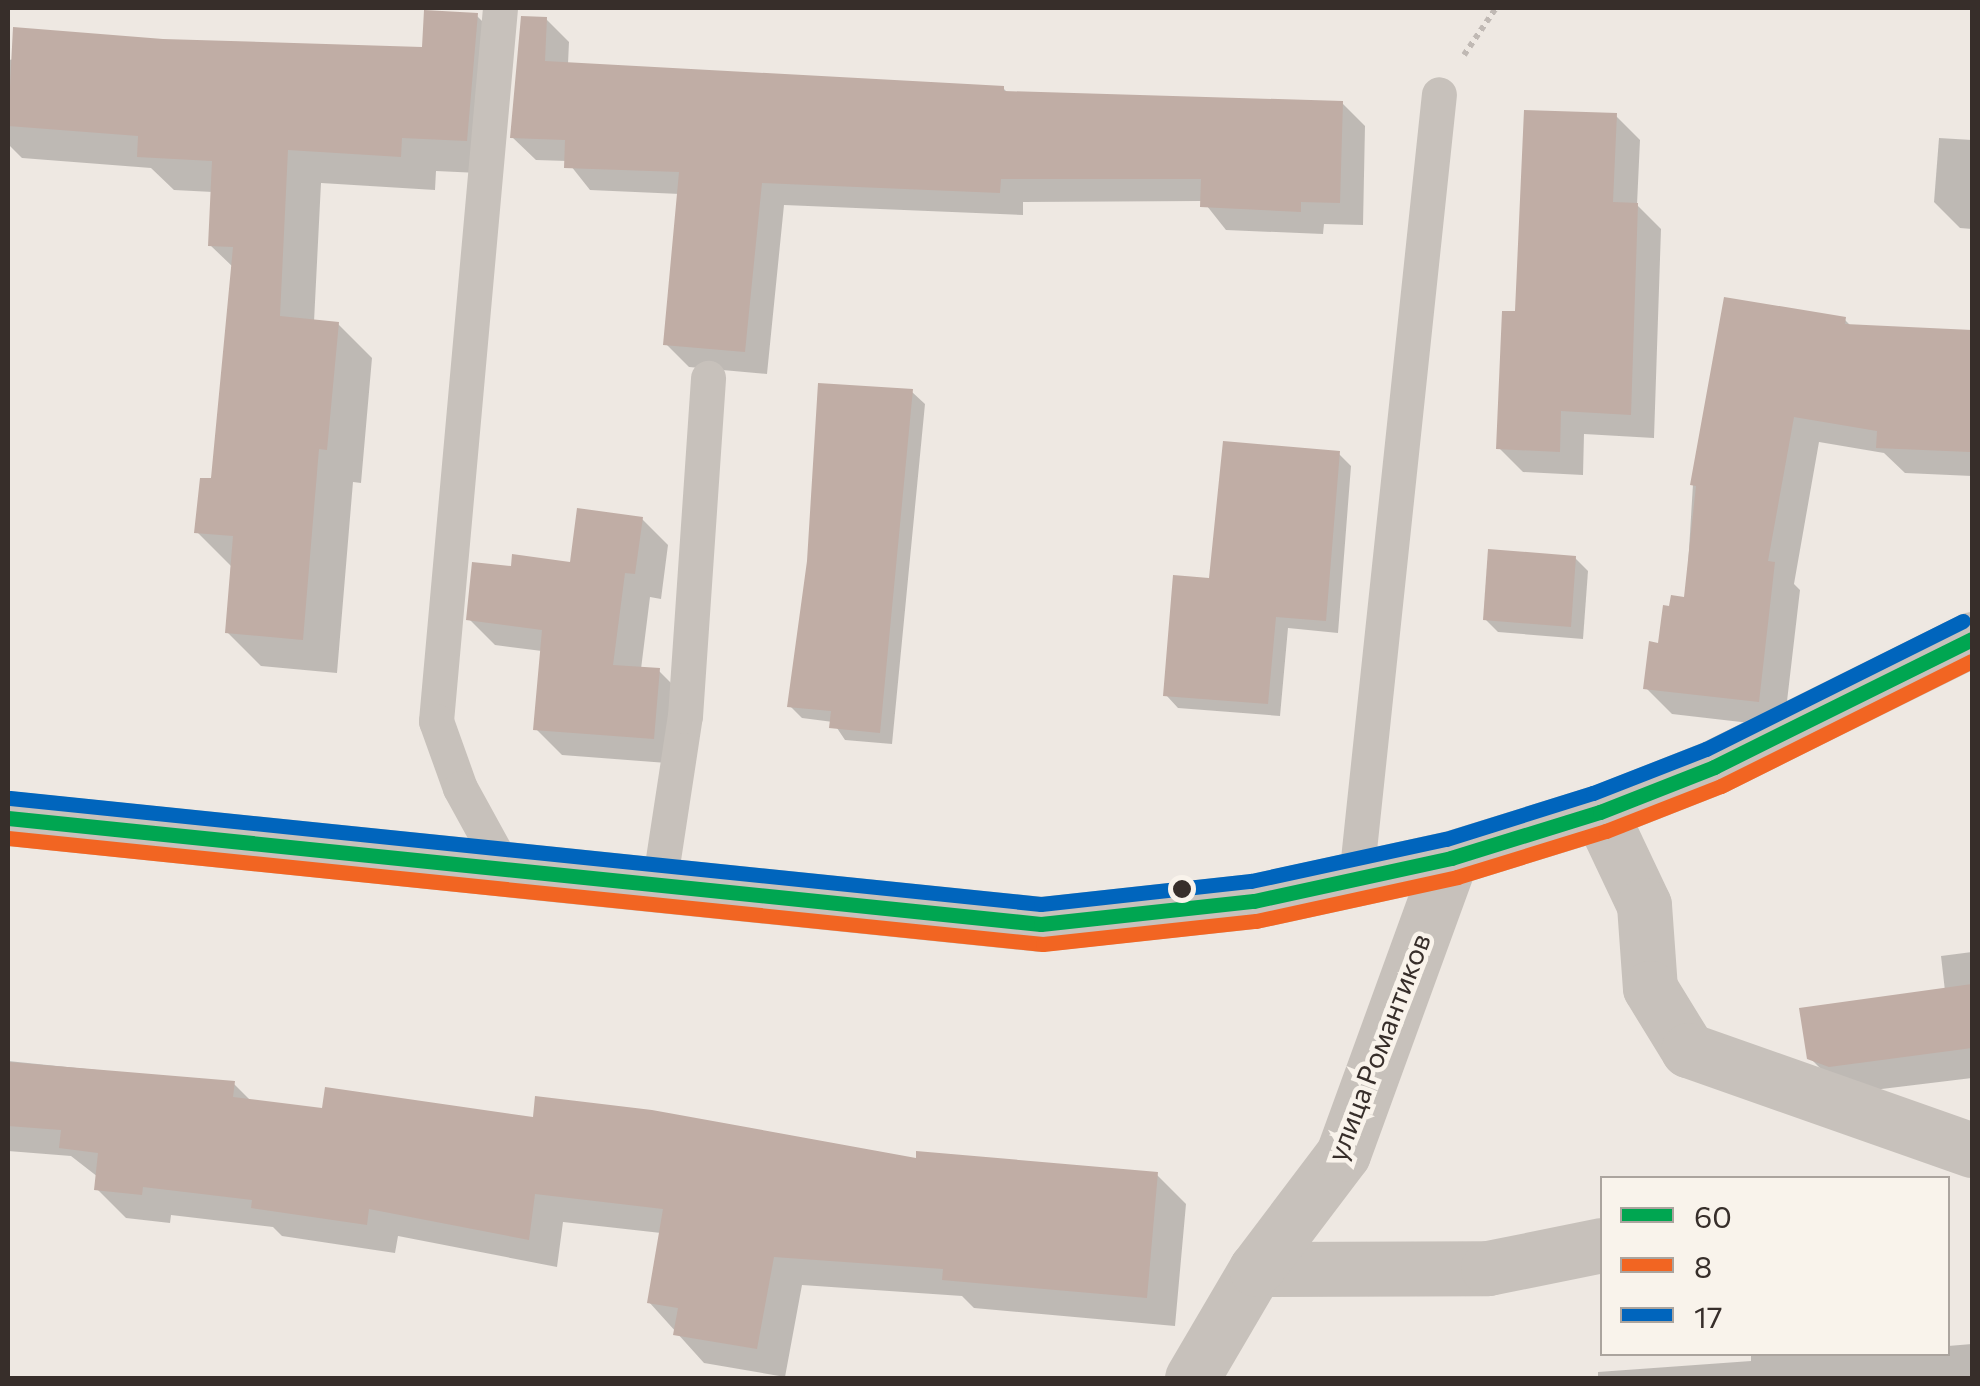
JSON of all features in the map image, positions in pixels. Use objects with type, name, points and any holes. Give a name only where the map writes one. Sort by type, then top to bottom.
[{"type":"street","points":[[8,818],[1040,924],[1254,901],[1452,858],[1600,812],[1714,767],[1972,639]]},
{"type":"street","points":[[1600,812],[1644,905],[1650,988],[1688,1050],[1972,1150]]},
{"type":"street","name":"улица Романтиков","points":[[1192,1378],[1256,1269],[1343,1154],[1452,858]]},
{"type":"street","points":[[1256,1269],[1488,1268],[1600,1245]]},
{"type":"lane","points":[[500,8],[436,721],[460,788],[504,868]]},
{"type":"lane","points":[[1356,878],[1439,94]]},
{"type":"lane","points":[[659,884],[685,716],[708,378]]},
{"type":"path","points":[[1439,94],[1496,8]]},
{"type":"building","points":[[424,10],[478,13],[467,141],[402,138],[401,157],[288,150],[280,316],[339,322],[327,450],[319,449],[303,640],[225,633],[233,536],[194,533],[200,478],[211,478],[233,247],[208,246],[212,161],[137,157],[138,136],[8,126],[13,27],[163,39],[422,47]]},
{"type":"building","points":[[521,16],[547,17],[545,61],[1004,86],[1004,91],[1343,101],[1340,203],[1301,202],[1301,212],[1200,207],[1201,179],[1001,179],[1000,193],[762,183],[745,352],[663,345],[679,172],[564,168],[565,140],[510,138]]},
{"type":"building","points":[[1524,110],[1617,113],[1613,202],[1638,203],[1631,415],[1561,411],[1560,452],[1496,449],[1502,311],[1515,311]]},
{"type":"building","points":[[1724,297],[1846,317],[1845,324],[1972,330],[1970,452],[1876,448],[1877,431],[1794,417],[1768,561],[1775,562],[1759,702],[1643,689],[1649,641],[1658,643],[1663,605],[1669,606],[1671,595],[1684,597],[1696,486],[1690,485]]},
{"type":"building","points":[[818,383],[913,389],[880,733],[829,728],[831,711],[787,707],[807,561]]},
{"type":"building","points":[[1223,441],[1340,451],[1326,621],[1276,617],[1268,704],[1163,696],[1173,575],[1209,578]]},
{"type":"building","points":[[577,508],[643,517],[635,574],[625,573],[613,665],[660,668],[654,739],[533,730],[542,630],[466,620],[472,562],[511,566],[512,554],[570,562]]},
{"type":"building","points":[[1488,549],[1576,556],[1571,627],[1483,620]]},
{"type":"building","points":[[1972,984],[1972,1048],[1829,1067],[1807,1059],[1799,1008]]},
{"type":"building","points":[[8,1062],[235,1081],[233,1097],[322,1108],[325,1087],[533,1117],[535,1096],[652,1110],[916,1158],[916,1151],[1158,1172],[1147,1298],[942,1280],[943,1269],[774,1257],[757,1349],[673,1335],[678,1308],[647,1303],[663,1209],[535,1194],[529,1240],[369,1209],[367,1225],[251,1208],[252,1200],[143,1187],[142,1195],[94,1190],[98,1153],[59,1148],[61,1130],[8,1126]]},
{"type":"transit line","name":"17","points":[[10,798],[1041,904],[1251,881],[1446,839],[1593,793],[1706,749],[1963,621]]},
{"type":"transit line","name":"60","points":[[8,818],[1041,924],[1254,901],[1451,858],[1600,812],[1714,767],[1972,639]]},
{"type":"transit line","name":"8","points":[[8,838],[1043,944],[1256,921],[1457,877],[1606,831],[1721,786],[1972,661]]}]
